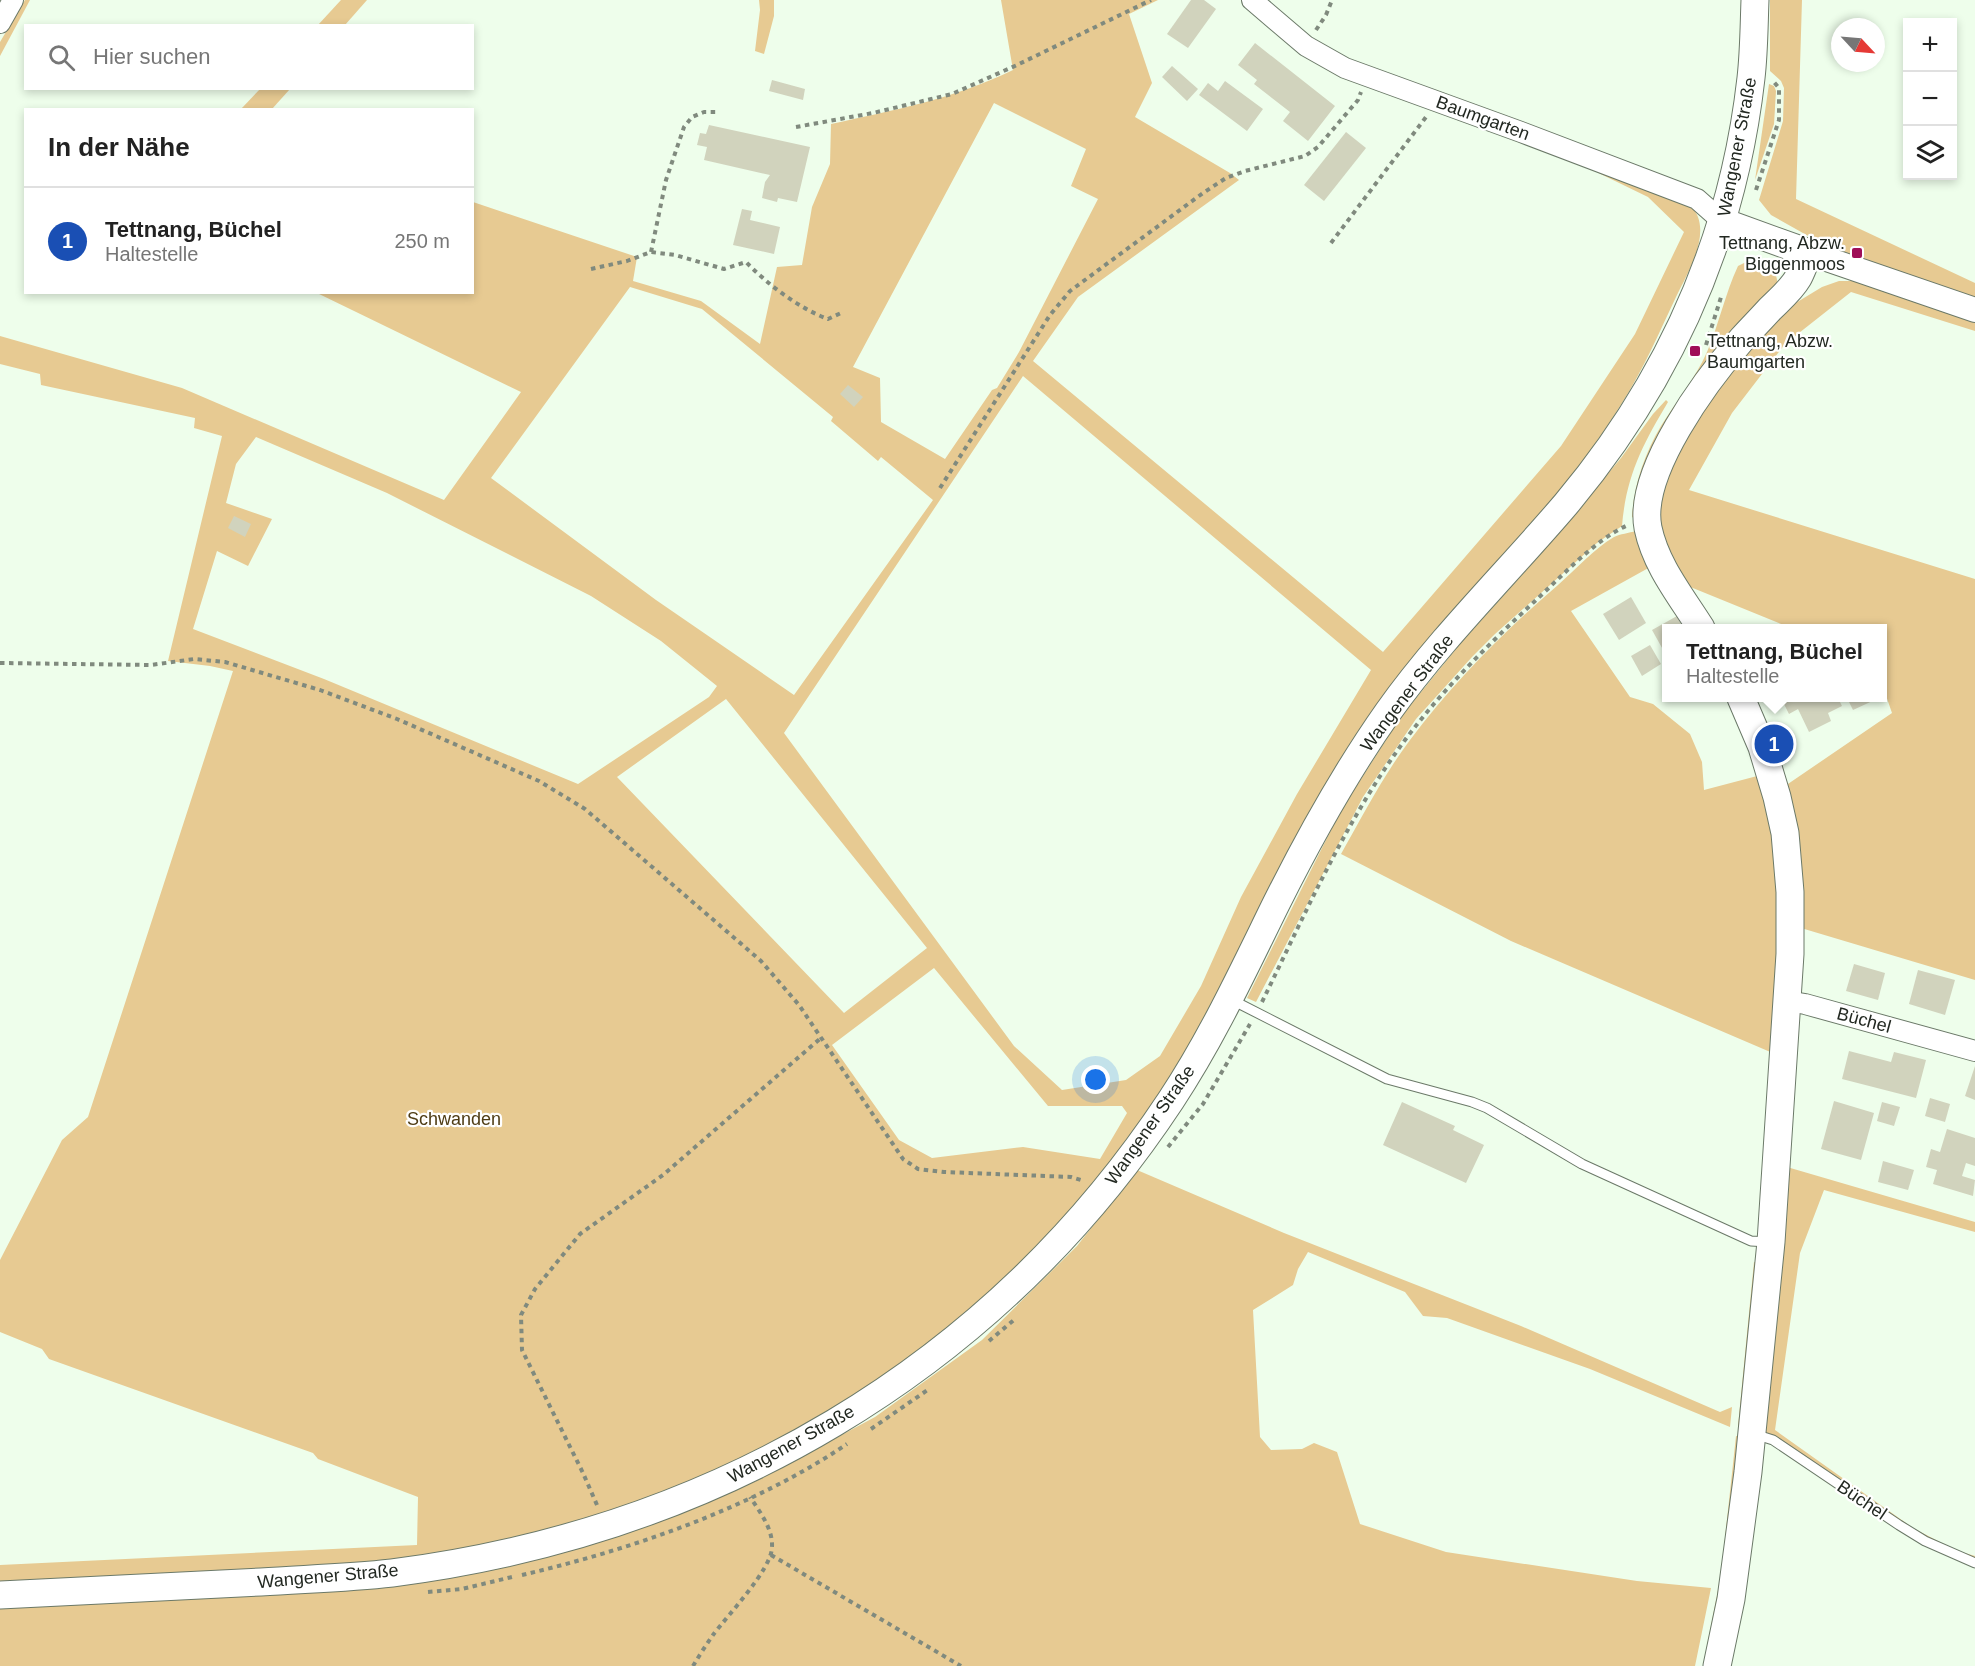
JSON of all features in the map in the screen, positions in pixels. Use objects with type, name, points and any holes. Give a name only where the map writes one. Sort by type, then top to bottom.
[{"type":"main road","name":"Wangener Straße","points":[[0,1595],[153,1589],[351,1577],[394,1572],[538,1545],[640,1515],[721,1483],[801,1443],[853,1412],[955,1339],[1002,1299],[1053,1248],[1108,1186],[1169,1104],[1230,999],[1318,824],[1391,708],[1464,619],[1572,497],[1640,402],[1664,361],[1709,264],[1723,222],[1742,138],[1752,75],[1755,0]]},
{"type":"main road","points":[[1698,624],[1659,561],[1652,543],[1647,521],[1649,496],[1657,470],[1689,410],[1740,341],[1790,289],[1798,278],[1809,253],[1723,222]]},
{"type":"main road","points":[[1718,1666],[1733,1589],[1771,1242],[1791,922],[1786,842],[1770,772],[1743,702]]},
{"type":"street","points":[[0,23],[13,0]]},
{"type":"street","name":"Baumgarten","points":[[1252,0],[1306,46],[1323,57],[1697,199],[1723,222]]},
{"type":"street","points":[[1809,253],[1975,310]]},
{"type":"street","name":"Büchel","points":[[1787,1001],[1975,1051]]},
{"type":"lane","points":[[1230,999],[1387,1080],[1487,1108],[1582,1164],[1751,1241],[1771,1242]]},
{"type":"lane","name":"Büchel","points":[[1751,1434],[1773,1440],[1925,1541],[1975,1563]]},
{"type":"path","points":[[796,127],[873,113],[952,94],[1151,0]]},
{"type":"path","points":[[1306,46],[1326,15],[1332,0]]},
{"type":"path","points":[[940,488],[1050,315],[1070,291],[1226,178],[1305,156],[1318,147],[1358,100],[1368,76]]},
{"type":"path","points":[[1331,243],[1429,113],[1440,102]]},
{"type":"path","points":[[651,252],[666,180],[684,127],[692,117],[704,112],[716,112]]},
{"type":"path","points":[[591,269],[627,261],[651,252],[675,255],[724,269],[746,262],[761,278],[817,315],[828,319],[841,313]]},
{"type":"path","points":[[1166,1150],[1203,1104],[1257,1012],[1342,839],[1406,739],[1431,707],[1489,644],[1583,557],[1616,531],[1647,521]]},
{"type":"path","points":[[0,663],[151,665],[194,659],[225,662],[320,690],[397,719],[538,781],[585,809],[761,961],[799,1005],[822,1037],[903,1159],[918,1169],[1071,1177],[1108,1186]]},
{"type":"path","points":[[596,1505],[583,1473],[522,1350],[521,1315],[535,1289],[580,1234],[663,1175],[822,1037]]},
{"type":"path","points":[[982,1347],[1016,1318]]},
{"type":"path","points":[[862,1434],[921,1396],[938,1382]]},
{"type":"path","points":[[418,1593],[462,1589],[561,1566],[630,1546],[696,1521],[750,1497],[814,1466],[853,1441]]},
{"type":"path","points":[[693,1666],[711,1637],[767,1566],[771,1555],[773,1549],[770,1531],[750,1497]]},
{"type":"path","points":[[771,1555],[960,1666]]},
{"type":"green space","points":[[25,0],[30,0],[0,56],[0,42]]},
{"type":"green space","points":[[341,0],[367,0],[346,24],[319,24]]},
{"type":"green space","points":[[759,0],[774,0],[774,16],[764,54],[755,51]]},
{"type":"green space","name":"Schwanden","points":[[1001,0],[1158,0],[1129,14],[1152,83],[1135,117],[1239,180],[1078,297],[1033,361],[1383,652],[1561,446],[1635,334],[1684,232],[1648,197],[1547,148],[1690,205],[1697,215],[1700,226],[1697,251],[1637,378],[1622,403],[1558,493],[1487,576],[1177,1070],[1111,1164],[1032,1252],[974,1308],[902,1365],[824,1416],[756,1454],[614,1513],[535,1535],[420,1558],[319,1569],[0,1586],[0,1565],[417,1545],[418,1497],[318,1459],[313,1453],[49,1359],[42,1349],[0,1332],[0,1260],[62,1140],[88,1117],[233,671],[168,661],[222,436],[194,428],[195,418],[41,385],[40,374],[0,364],[0,336],[182,388],[444,500],[521,392],[319,294],[474,294],[474,202],[637,257],[633,281],[701,301],[760,344],[777,267],[802,265],[812,207],[830,164],[831,124],[946,96],[1013,70]],"holes":[[[994,103],[1086,149],[1071,186],[1098,199],[1019,352],[997,388],[992,390],[945,459],[881,422],[880,378],[853,367]],[[630,287],[702,309],[833,417],[831,421],[878,461],[881,457],[933,500],[794,695],[656,600],[491,478]],[[1023,376],[1371,670],[1297,794],[1241,897],[1201,986],[1160,1056],[1126,1080],[1062,1090],[1014,1046],[784,733]],[[256,437],[387,493],[591,596],[661,641],[717,686],[709,697],[578,784],[324,679],[193,629],[217,551],[248,566],[272,519],[226,503],[236,464]],[[726,699],[927,948],[844,1013],[617,777]],[[934,968],[1048,1106],[1122,1106],[1127,1113],[1100,1159],[1023,1147],[932,1158],[899,1140],[832,1045]]]},
{"type":"green space","points":[[1770,0],[1802,0],[1796,199],[1975,283],[1975,302],[1819,242],[1771,215],[1759,200],[1783,121],[1784,88],[1781,81],[1770,71]]},
{"type":"green space","points":[[1769,84],[1774,86],[1776,91],[1774,124],[1755,180]]},
{"type":"green space","points":[[259,90],[289,90],[273,108],[242,108]]},
{"type":"green space","points":[[1754,258],[1765,262],[1772,268],[1778,287],[1636,519],[1632,517],[1635,493],[1650,448],[1661,426],[1702,362],[1738,266]]},
{"type":"green space","points":[[1839,281],[1856,281],[1975,319],[1975,331],[1851,292],[1785,344],[1732,413],[1689,490],[1975,579],[1975,980],[1801,928],[1785,786],[1892,713],[1887,698],[1887,624],[1781,624],[1683,584],[1658,525],[1665,482],[1697,417],[1767,328],[1794,304],[1822,287]]},
{"type":"green space","points":[[1666,400],[1668,402],[1637,461],[1627,491],[1622,526],[1597,543],[1495,634],[1416,719],[1363,797],[1256,1002],[1247,998],[1340,812],[1400,718],[1460,644],[1545,549]]},
{"type":"green space","points":[[1636,531],[1652,566],[1571,611],[1630,697],[1653,704],[1690,734],[1702,762],[1704,790],[1761,775],[1781,871],[1775,1054],[1511,941],[1341,854],[1400,754],[1461,678],[1518,621],[1592,553],[1614,537]]},
{"type":"green space","points":[[1787,1167],[1975,1222],[1975,1232],[1824,1190],[1800,1253],[1775,1430],[1913,1528],[1955,1550],[1975,1556],[1975,1563],[1953,1555],[1761,1435]]},
{"type":"green space","points":[[1137,1170],[1284,1233],[1521,1326],[1720,1412],[1732,1407],[1730,1427],[1590,1369],[1447,1318],[1423,1316],[1405,1292],[1308,1252],[1298,1269],[1293,1285],[1253,1310],[1260,1437],[1271,1450],[1302,1449],[1314,1443],[1337,1452],[1360,1524],[1446,1552],[1637,1581],[1711,1588],[1695,1666],[0,1666],[0,1607],[595,1541],[683,1512],[756,1481],[875,1417],[982,1340],[1077,1246]]},
{"type":"green space","points":[[1754,1262],[1759,1263],[1743,1425],[1738,1426]]},
{"type":"green space","points":[[1736,1436],[1743,1437],[1708,1666],[1703,1666],[1721,1575]]},
{"type":"building","points":[[1191,0],[1204,0],[1216,9],[1188,48],[1167,34]]},
{"type":"building","points":[[1255,43],[1335,106],[1308,141],[1283,121],[1290,112],[1254,84],[1257,80],[1238,65]]},
{"type":"building","points":[[1172,66],[1198,89],[1187,101],[1162,77]]},
{"type":"building","points":[[772,80],[805,89],[803,100],[769,91]]},
{"type":"building","points":[[1225,81],[1263,109],[1247,131],[1199,95],[1208,83],[1218,91]]},
{"type":"building","points":[[709,125],[810,147],[797,202],[778,198],[777,202],[762,198],[765,182],[770,175],[704,160],[707,147],[697,145],[700,133],[706,134]]},
{"type":"building","points":[[1346,132],[1366,148],[1324,201],[1304,185]]},
{"type":"building","points":[[742,209],[752,211],[750,220],[780,227],[774,254],[733,245]]},
{"type":"building","points":[[1854,249],[1863,253],[1860,259],[1851,255]]},
{"type":"building","points":[[848,385],[863,397],[854,407],[840,394]]},
{"type":"building","points":[[234,516],[251,524],[245,537],[228,528]]},
{"type":"building","points":[[1631,597],[1646,623],[1619,640],[1603,614]]},
{"type":"building","points":[[1677,616],[1681,624],[1663,624]]},
{"type":"building","points":[[1662,624],[1662,648],[1652,630]]},
{"type":"building","points":[[1650,645],[1661,664],[1642,676],[1631,656]]},
{"type":"building","points":[[1783,702],[1840,702],[1842,706],[1828,713],[1831,721],[1809,732],[1798,709],[1789,714]]},
{"type":"building","points":[[1849,702],[1870,702],[1853,710]]},
{"type":"building","points":[[1854,964],[1885,973],[1878,1000],[1846,991]]},
{"type":"building","points":[[1918,970],[1955,980],[1945,1015],[1909,1004]]},
{"type":"building","points":[[1849,1051],[1891,1062],[1894,1052],[1926,1060],[1916,1098],[1842,1079]]},
{"type":"building","points":[[1975,1066],[1975,1100],[1965,1096]]},
{"type":"building","points":[[1930,1098],[1950,1104],[1945,1122],[1925,1116]]},
{"type":"building","points":[[1834,1101],[1874,1113],[1861,1160],[1821,1149]]},
{"type":"building","points":[[1402,1102],[1455,1126],[1453,1130],[1484,1145],[1466,1183],[1383,1145]]},
{"type":"building","points":[[1882,1102],[1900,1107],[1894,1126],[1877,1121]]},
{"type":"building","points":[[1947,1129],[1975,1138],[1975,1166],[1966,1163],[1962,1176],[1975,1180],[1973,1196],[1933,1184],[1937,1170],[1926,1167],[1931,1149],[1940,1152]]},
{"type":"building","points":[[1883,1161],[1914,1170],[1908,1190],[1878,1182]]},
{"type":"place","name":"Tettnang, Abzw. Biggenmoos","points":[[1857,253]]},
{"type":"place","name":"Tettnang, Abzw. Baumgarten","points":[[1695,351]]},
{"type":"place","name":"Tettnang, Büchel","points":[[1774,744]]}]
